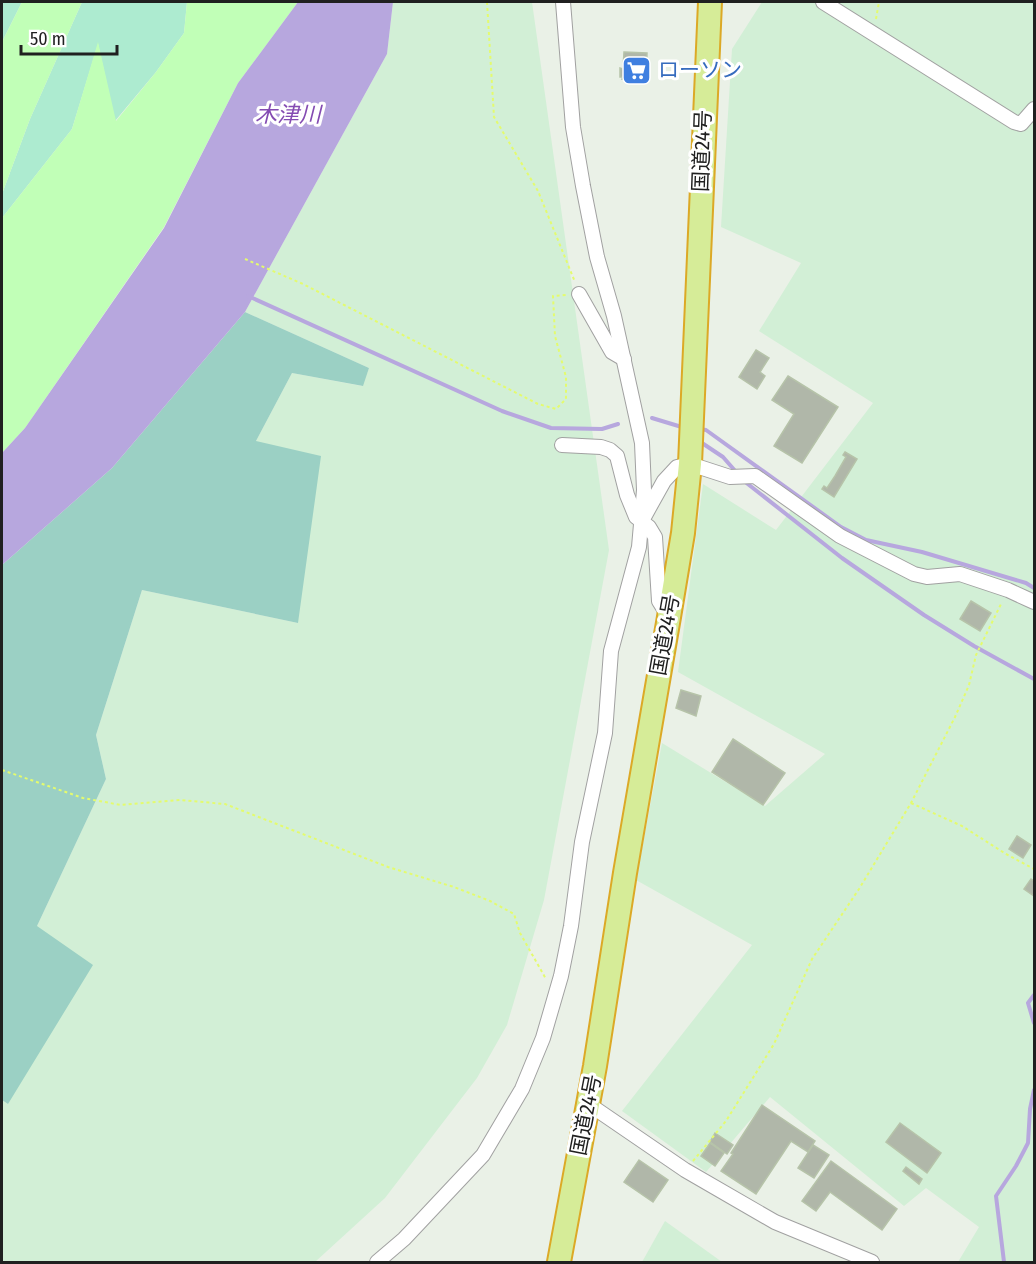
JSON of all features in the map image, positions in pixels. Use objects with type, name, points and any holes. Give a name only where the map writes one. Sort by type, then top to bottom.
[{"type":"highway","name":"国道24号","points":[[560,1263],[595,1066],[682,532],[690,456],[710,2]]},
{"type":"street","points":[[377,1263],[412,1230],[483,1155],[522,1089],[543,1038],[556,994],[571,926],[582,842],[605,733],[611,651],[639,547],[644,476],[642,443],[624,360],[597,257],[573,127],[563,2]]},
{"type":"street","points":[[824,2],[1014,122],[1022,124],[1035,109]]},
{"type":"street","points":[[579,294],[612,352],[624,360]]},
{"type":"street","points":[[562,446],[601,447],[617,456],[627,495],[636,517],[649,527],[655,537],[659,601],[669,617]]},
{"type":"street","points":[[642,522],[664,481],[690,456],[730,477],[755,476],[840,536],[914,574],[927,578],[960,574],[1035,602]]},
{"type":"street","points":[[587,1103],[686,1170],[775,1222],[871,1262]]},
{"type":"path","points":[[245,259],[303,284],[538,404],[556,409],[566,399],[566,377],[555,336],[553,296],[579,294],[538,191],[494,117],[487,2]]},
{"type":"path","points":[[874,33],[879,2]]},
{"type":"path","points":[[686,1170],[726,1120],[774,1044],[812,959],[859,889],[911,803],[969,685],[976,655],[1008,590]]},
{"type":"path","points":[[2,770],[83,798],[121,805],[180,800],[225,804],[388,867],[454,887],[490,901],[514,914],[520,933],[532,957],[556,994]]},
{"type":"path","points":[[911,803],[962,826],[1035,869]]},
{"type":"shaded area","points":[[2,2],[22,2],[2,42]]},
{"type":"shaded area","points":[[82,2],[187,2],[184,33],[156,72],[115,121],[98,44],[72,129],[2,218],[2,194],[30,119]]},
{"type":"shaded area","points":[[393,2],[532,2],[609,550],[544,900],[507,1025],[477,1078],[385,1198],[315,1262],[2,1262],[2,1100],[8,1104],[37,926],[106,779],[96,735],[142,590],[298,623],[256,441],[292,373],[362,386],[369,368],[245,312],[387,54]]},
{"type":"shaded area","points":[[762,2],[1034,2],[1034,1262],[958,1262],[979,1227],[926,1188],[904,1206],[770,1097],[706,1172],[622,1111],[752,945],[636,880],[662,743],[765,806],[825,754],[678,672],[703,484],[776,530],[873,403],[759,331],[801,263],[721,227],[732,49]]},
{"type":"shaded area","points":[[245,312],[369,368],[363,386],[292,373],[256,441],[321,456],[298,623],[142,590],[96,735],[106,779],[37,926],[93,965],[8,1104],[2,1100],[2,565],[112,468]]},
{"type":"shaded area","points":[[665,1221],[722,1262],[642,1262]]},
{"type":"sand","points":[[22,2],[82,2],[30,119],[2,194],[2,42]]},
{"type":"sand","points":[[187,2],[298,2],[238,83],[164,227],[25,428],[2,453],[2,218],[72,129],[98,42],[116,121],[184,33]]},
{"type":"water","name":"木津川","points":[[298,2],[393,2],[387,54],[245,312],[112,468],[2,565],[2,453],[25,428],[164,228],[238,83]]},
{"type":"building","points":[[624,52],[647,53],[646,80],[620,77]]},
{"type":"building","points":[[756,350],[769,358],[760,372],[765,376],[757,389],[739,377]]},
{"type":"building","points":[[788,376],[838,407],[802,463],[774,446],[794,414],[772,400]]},
{"type":"building","points":[[845,452],[857,459],[834,497],[822,489],[824,486],[827,488],[835,476],[846,457],[843,455]]},
{"type":"building","points":[[971,601],[991,613],[980,631],[960,619]]},
{"type":"building","points":[[681,690],[701,696],[696,716],[676,708]]},
{"type":"building","points":[[733,739],[785,773],[763,805],[712,772]]},
{"type":"building","points":[[1017,836],[1031,845],[1023,858],[1009,849]]},
{"type":"building","points":[[1031,879],[1034,881],[1034,896],[1024,889]]},
{"type":"building","points":[[762,1105],[815,1141],[808,1152],[791,1141],[756,1194],[721,1171]]},
{"type":"building","points":[[900,1123],[941,1153],[927,1173],[886,1142]]},
{"type":"building","points":[[715,1133],[733,1145],[727,1154],[710,1142]]},
{"type":"building","points":[[710,1143],[724,1153],[715,1166],[701,1156]]},
{"type":"building","points":[[813,1145],[829,1155],[814,1178],[798,1168]]},
{"type":"building","points":[[639,1160],[668,1180],[653,1202],[624,1182]]},
{"type":"building","points":[[831,1161],[897,1209],[882,1230],[830,1192],[816,1211],[802,1201]]},
{"type":"building","points":[[906,1167],[922,1179],[919,1184],[903,1171]]},
{"type":"waterway","points":[[248,296],[502,411],[551,428],[602,429],[618,424]]},
{"type":"waterway","points":[[652,418],[685,428]]},
{"type":"waterway","points":[[699,429],[706,430],[841,527],[866,540],[922,552],[1026,583],[1034,588]]},
{"type":"waterway","points":[[699,441],[723,457],[737,473]]},
{"type":"waterway","points":[[744,481],[842,558],[924,615],[1034,679]]},
{"type":"waterway","points":[[1034,995],[1028,1003],[1034,1023]]},
{"type":"waterway","points":[[1004,1262],[996,1196],[1028,1143],[1030,1109],[1034,1090]]},
{"type":"place","name":"ローソン","points":[[637,70]]}]
